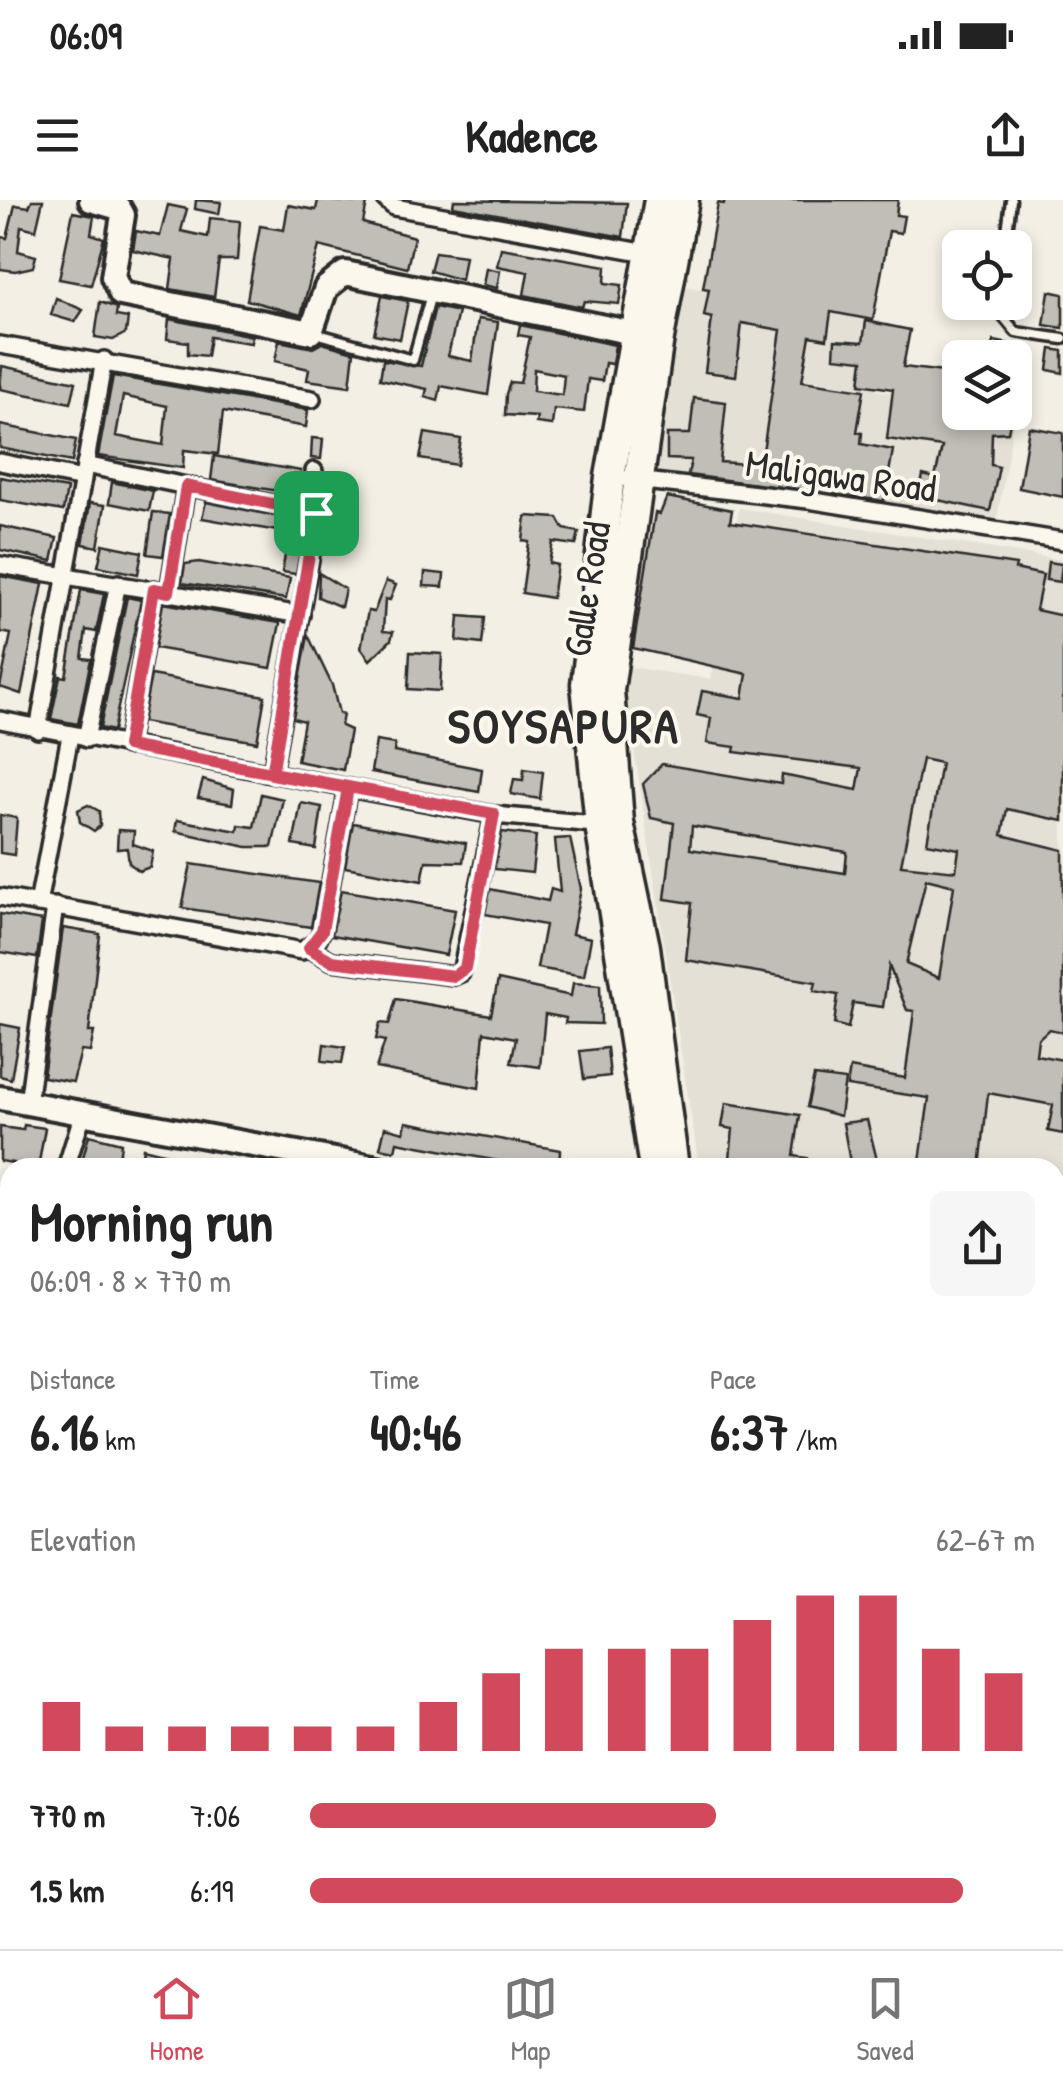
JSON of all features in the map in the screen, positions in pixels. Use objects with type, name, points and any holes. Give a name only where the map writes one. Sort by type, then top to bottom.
[{"type":"highway","name":"Galle Road","points":[[653,1158],[610,824],[586,684],[610,477],[647,253],[660,200]]},
{"type":"highway","name":"Galle Road","points":[[673,1158],[648,965],[610,824],[609,690],[620,590],[641,482],[658,344],[684,200]]},
{"type":"street","points":[[91,200],[119,208],[123,215],[113,277],[122,294],[311,332],[326,288],[337,275],[361,274],[634,333]]},
{"type":"street","points":[[386,200],[394,207],[647,253]]},
{"type":"street","points":[[0,344],[312,399]]},
{"type":"street","points":[[38,730],[104,360]]},
{"type":"street","points":[[0,462],[186,486],[316,513]]},
{"type":"street","points":[[272,774],[316,513],[314,471]]},
{"type":"street","name":"Maligawa Road","points":[[610,477],[808,500],[1063,541]]},
{"type":"street","points":[[127,746],[186,486]]},
{"type":"street","points":[[0,565],[301,615]]},
{"type":"street","points":[[28,1103],[47,905],[78,737],[118,583]]},
{"type":"street","points":[[0,720],[494,814],[610,824]]},
{"type":"street","points":[[0,897],[292,952],[309,948],[322,931],[348,788]]},
{"type":"street","points":[[309,948],[332,961],[461,973],[494,814]]},
{"type":"street","points":[[0,1098],[324,1158]]},
{"type":"street","points":[[69,1158],[83,1113]]},
{"type":"lane","points":[[1008,230],[1012,200]]},
{"type":"lane","points":[[311,332],[414,360],[432,290]]},
{"type":"lane","points":[[1006,320],[1016,332],[1063,339]]},
{"type":"shaded area","points":[[679,285],[880,321],[875,390],[942,401],[942,430],[1012,430],[994,537],[648,476]]},
{"type":"shaded area","points":[[739,508],[1063,560],[1063,1158],[698,1158],[621,666],[711,679]]},
{"type":"building","points":[[32,200],[43,200],[36,230],[21,226],[18,251],[36,256],[33,267],[0,269],[1,237],[7,238],[15,205],[29,207]]},
{"type":"building","points":[[196,200],[221,202],[219,214],[195,209]]},
{"type":"building","points":[[318,200],[367,203],[363,223],[414,237],[407,268],[319,246],[301,315],[247,300],[260,226],[284,230],[288,205],[316,210]]},
{"type":"building","points":[[454,200],[627,203],[623,237],[453,206]]},
{"type":"building","points":[[725,200],[898,200],[896,215],[904,216],[901,233],[889,231],[873,320],[831,312],[827,339],[810,336],[802,381],[864,390],[857,432],[862,433],[861,444],[893,450],[884,501],[688,475],[691,460],[667,459],[667,434],[690,434],[694,398],[726,402],[720,462],[761,465],[781,330],[742,323],[736,376],[705,372],[712,318],[704,316],[709,289],[703,288],[718,203],[724,204]]},
{"type":"building","points":[[168,205],[187,209],[181,231],[208,237],[210,218],[240,221],[237,260],[219,260],[214,297],[170,289],[174,259],[133,250],[136,231],[160,236]]},
{"type":"building","points":[[73,212],[94,216],[91,234],[104,238],[91,285],[59,279]]},
{"type":"building","points":[[501,248],[606,266],[605,283],[622,285],[619,304],[584,301],[582,307],[524,295],[528,272],[497,266]]},
{"type":"building","points":[[435,252],[465,256],[461,280],[430,271]]},
{"type":"building","points":[[486,268],[500,271],[497,288],[483,285]]},
{"type":"building","points":[[1049,291],[1063,294],[1063,328],[1044,325]]},
{"type":"building","points":[[382,296],[408,301],[400,339],[374,334]]},
{"type":"building","points":[[56,298],[83,310],[75,322],[51,315]]},
{"type":"building","points":[[100,302],[117,308],[116,316],[128,318],[126,333],[113,340],[95,337]]},
{"type":"building","points":[[435,307],[458,312],[448,356],[472,361],[478,319],[498,322],[488,395],[441,386],[438,401],[425,397],[427,389],[380,379],[383,360],[421,366]]},
{"type":"building","points":[[169,319],[252,336],[251,343],[210,337],[207,356],[188,354],[188,342],[167,339]]},
{"type":"building","points":[[866,321],[910,330],[903,367],[942,372],[942,430],[1008,430],[992,433],[991,465],[999,467],[990,511],[919,496],[923,475],[935,478],[942,447],[887,439],[893,389],[860,384],[863,360],[834,357],[835,340],[863,342]]},
{"type":"building","points":[[520,325],[615,345],[612,364],[605,363],[602,381],[588,379],[584,412],[554,409],[552,425],[536,423],[537,417],[505,415],[506,394],[510,382],[520,383],[530,337],[518,335]],"holes":[[[534,369],[564,375],[562,395],[533,391]]]},
{"type":"building","points":[[279,341],[313,348],[322,343],[354,352],[350,386],[307,380],[309,369],[275,361]]},
{"type":"building","points":[[1051,349],[1063,351],[1063,373],[1048,370]]},
{"type":"building","points":[[2,366],[76,382],[71,403],[0,389]]},
{"type":"building","points":[[113,376],[308,410],[306,427],[223,412],[218,454],[184,450],[183,468],[98,456]],"holes":[[[123,396],[167,406],[163,445],[116,436]]]},
{"type":"building","points":[[0,425],[76,440],[72,462],[0,448]]},
{"type":"building","points":[[1029,430],[1063,433],[1063,497],[1019,488]]},
{"type":"building","points":[[425,433],[461,439],[457,465],[420,459]]},
{"type":"building","points":[[312,438],[323,439],[321,459],[311,458]]},
{"type":"building","points":[[214,456],[301,471],[297,494],[211,480]]},
{"type":"building","points":[[0,477],[67,489],[63,511],[0,500]]},
{"type":"building","points":[[325,481],[345,482],[345,507],[325,506]]},
{"type":"building","points":[[112,482],[153,491],[149,511],[109,503]]},
{"type":"building","points":[[667,497],[732,510],[730,522],[1016,565],[1015,569],[1043,575],[1036,610],[1063,616],[1063,821],[1007,809],[1002,835],[1063,850],[1063,1032],[1049,1029],[1038,1039],[1036,1055],[1063,1060],[1063,1134],[1048,1131],[1053,1105],[988,1093],[981,1158],[920,1158],[929,1098],[847,1086],[850,1068],[905,1078],[914,1011],[907,1010],[889,966],[883,1007],[853,1003],[848,1028],[834,1024],[838,995],[814,991],[816,982],[686,960],[692,903],[665,899],[674,823],[651,818],[643,784],[662,764],[781,784],[782,775],[857,790],[861,768],[734,752],[735,747],[707,743],[711,718],[697,715],[702,691],[743,698],[747,674],[633,648],[655,513],[660,514]],"holes":[[[922,759],[941,763],[927,843],[959,849],[956,871],[901,865]],[[692,826],[847,852],[845,873],[690,849]],[[926,879],[954,886],[939,978],[906,964]]]},
{"type":"building","points":[[206,502],[291,519],[290,533],[303,535],[296,574],[282,572],[289,533],[202,518]]},
{"type":"building","points":[[90,503],[105,505],[98,547],[83,544]]},
{"type":"building","points":[[153,512],[170,514],[163,556],[147,554]]},
{"type":"building","points":[[526,516],[558,518],[564,529],[579,532],[576,545],[553,542],[549,563],[557,565],[552,598],[522,593],[529,542],[523,541]]},
{"type":"building","points":[[0,526],[57,538],[52,561],[0,550]]},
{"type":"building","points":[[103,544],[142,552],[138,574],[98,566]]},
{"type":"building","points":[[199,562],[290,578],[286,599],[182,583],[185,564]]},
{"type":"building","points":[[1048,562],[1062,564],[1060,582],[1046,580]]},
{"type":"building","points":[[425,572],[444,574],[443,587],[424,586]]},
{"type":"building","points":[[319,573],[345,589],[341,607],[318,597]]},
{"type":"building","points":[[0,576],[43,584],[21,694],[0,687],[11,634],[0,632]]},
{"type":"building","points":[[386,581],[396,585],[390,600],[385,599],[383,631],[393,632],[391,640],[370,660],[361,648],[368,611],[374,612]]},
{"type":"building","points":[[81,590],[104,594],[96,632],[86,630],[82,658],[91,659],[78,724],[51,719],[60,676],[66,677]]},
{"type":"building","points":[[127,597],[141,600],[113,731],[100,728]]},
{"type":"building","points":[[163,603],[280,623],[271,668],[155,648]]},
{"type":"building","points":[[459,616],[485,618],[482,644],[457,641]]},
{"type":"building","points":[[308,635],[332,685],[339,713],[343,714],[341,726],[350,730],[343,770],[297,761],[304,721],[293,718]]},
{"type":"building","points":[[410,652],[442,654],[440,691],[408,689]]},
{"type":"building","points":[[151,675],[265,696],[257,742],[142,722]]},
{"type":"building","points":[[376,741],[395,744],[394,752],[482,769],[479,792],[371,772]]},
{"type":"building","points":[[524,769],[543,772],[540,799],[511,794],[514,779],[523,780]]},
{"type":"building","points":[[203,780],[234,789],[232,804],[198,798]]},
{"type":"building","points":[[261,794],[283,799],[272,847],[247,847],[175,831],[177,820],[238,831],[239,825],[254,827]]},
{"type":"building","points":[[301,803],[322,807],[316,849],[293,845]]},
{"type":"building","points":[[88,805],[99,811],[100,826],[94,831],[80,822],[78,810]]},
{"type":"building","points":[[0,815],[17,818],[14,855],[0,853]]},
{"type":"building","points":[[353,823],[466,843],[463,862],[426,861],[422,881],[345,867]]},
{"type":"building","points":[[118,830],[134,831],[133,844],[153,851],[150,867],[139,871],[129,863],[127,848],[117,849]]},
{"type":"building","points":[[502,832],[536,836],[532,873],[494,869]]},
{"type":"building","points":[[570,838],[581,889],[572,934],[591,938],[584,976],[537,968],[545,925],[485,914],[490,889],[548,901],[551,889],[560,892],[555,839]]},
{"type":"building","points":[[191,864],[319,883],[311,927],[182,908]]},
{"type":"building","points":[[341,890],[455,910],[446,955],[332,935]]},
{"type":"building","points":[[0,914],[42,921],[37,958],[0,952]]},
{"type":"building","points":[[63,928],[100,934],[89,1032],[94,1032],[90,1052],[81,1051],[73,1082],[43,1077]]},
{"type":"building","points":[[498,980],[571,996],[573,983],[600,985],[601,1024],[565,1023],[566,1018],[545,1014],[540,1067],[511,1063],[516,1038],[484,1032],[479,1088],[376,1068],[385,1041],[376,1039],[380,1023],[389,1024],[396,999],[491,1015]]},
{"type":"building","points":[[0,1024],[20,1028],[11,1079],[0,1076]]},
{"type":"building","points":[[324,1044],[345,1047],[342,1063],[322,1061]]},
{"type":"building","points":[[607,1048],[610,1076],[584,1079],[580,1051]]},
{"type":"building","points":[[814,1076],[845,1080],[840,1116],[807,1107]]},
{"type":"building","points":[[726,1103],[800,1115],[794,1156],[807,1158],[730,1158],[733,1129],[722,1127]]},
{"type":"building","points":[[867,1120],[876,1158],[849,1158],[843,1123]]},
{"type":"building","points":[[406,1122],[560,1150],[560,1158],[482,1158],[397,1142],[395,1151],[380,1148],[385,1127],[404,1132]]},
{"type":"building","points":[[24,1125],[45,1128],[40,1158],[0,1158],[0,1127],[23,1130]]},
{"type":"building","points":[[89,1135],[121,1143],[119,1158],[83,1158]]},
{"type":"building","points":[[143,1148],[175,1156],[175,1158],[142,1158]]},
{"type":"district","name":"SOYSAPURA","points":[[564,725]]},
{"type":"route","points":[[316,513],[186,486],[169,592],[154,589],[127,746],[348,788],[494,814],[465,968],[454,976],[332,961],[309,948],[322,931],[348,788],[272,774],[314,538],[316,513]]}]
